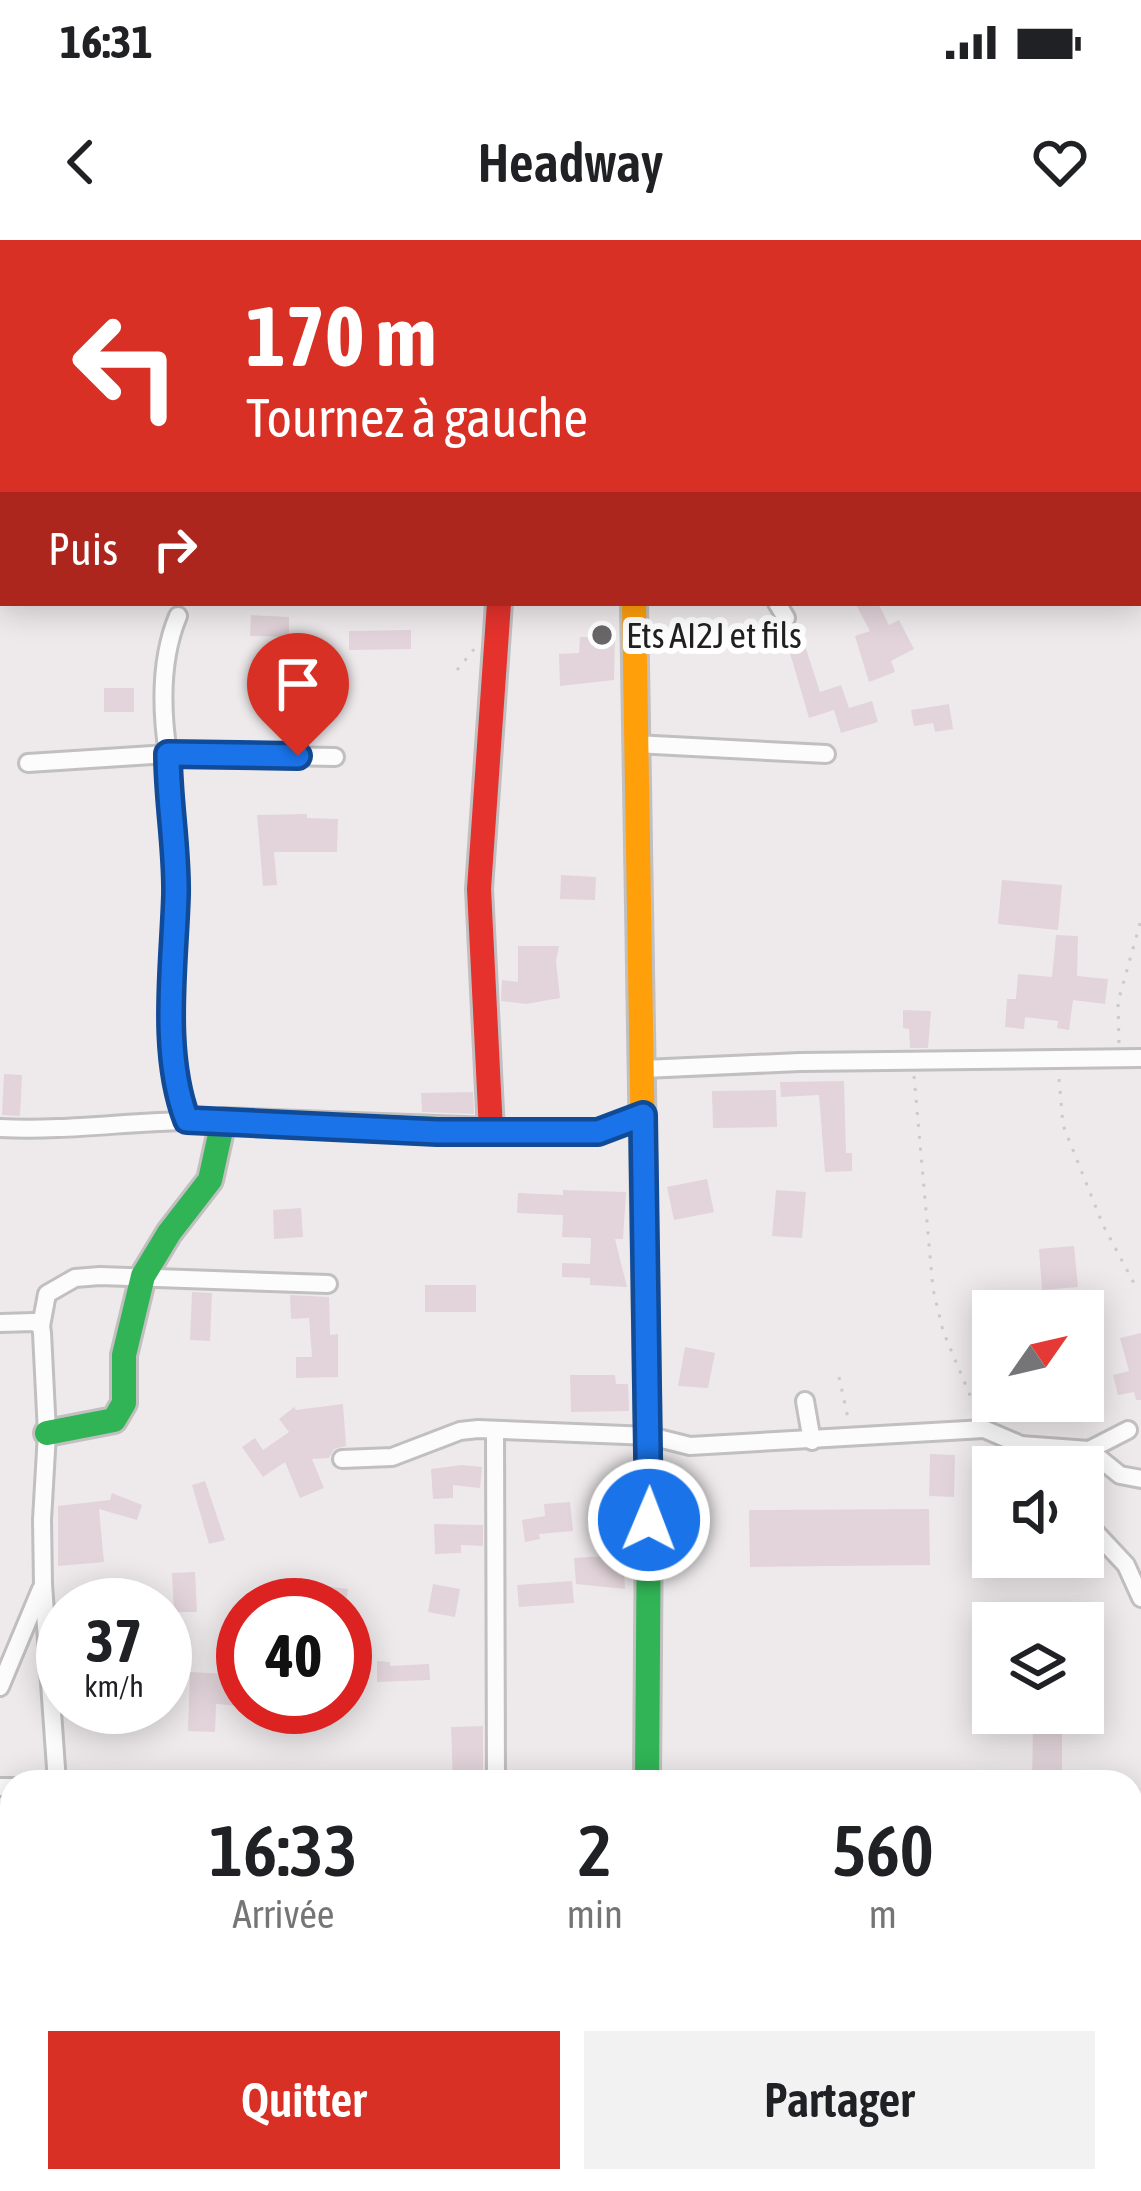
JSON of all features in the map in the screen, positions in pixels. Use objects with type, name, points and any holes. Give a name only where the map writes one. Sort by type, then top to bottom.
[{"type":"street","points":[[491,1131],[478,889],[499,606]]},
{"type":"street","points":[[634,606],[650,1436],[646,1770]]},
{"type":"street","points":[[178,616],[164,647],[162,715],[176,894],[171,954],[174,1054],[178,1095],[187,1120]]},
{"type":"street","points":[[635,744],[826,754]]},
{"type":"street","points":[[28,764],[168,754],[335,757]]},
{"type":"street","points":[[644,1069],[1141,1058]]},
{"type":"street","points":[[0,1128],[45,1130],[187,1120],[598,1132],[643,1115]]},
{"type":"street","points":[[47,1433],[114,1420],[124,1403],[124,1354],[143,1276],[210,1180],[223,1121]]},
{"type":"street","points":[[44,1578],[47,1433],[40,1326],[47,1294],[75,1278],[143,1276],[328,1284]]},
{"type":"street","points":[[0,1323],[40,1326]]},
{"type":"street","points":[[805,1401],[812,1441]]},
{"type":"street","points":[[342,1460],[392,1456],[460,1431],[496,1430],[650,1436],[690,1446],[984,1429],[1035,1446]]},
{"type":"street","points":[[496,1430],[496,1770]]},
{"type":"street","points":[[1097,1446],[1127,1430]]},
{"type":"street","points":[[1104,1462],[1120,1475],[1141,1480]]},
{"type":"street","points":[[1104,1541],[1126,1565],[1141,1598]]},
{"type":"street","points":[[0,1688],[36,1603]]},
{"type":"street","points":[[54,1734],[56,1770]]},
{"type":"path","points":[[1119,1057],[1118,1002],[1141,920]]},
{"type":"path","points":[[1057,1059],[1063,1125],[1103,1225],[1136,1287]]},
{"type":"path","points":[[913,1062],[933,1289],[943,1330],[984,1429]]},
{"type":"path","points":[[839,1377],[853,1438]]},
{"type":"building","points":[[857,606],[880,606],[889,625],[899,620],[914,649],[891,661],[895,672],[869,682],[855,636],[870,631]]},
{"type":"building","points":[[251,615],[289,617],[289,637],[250,636]]},
{"type":"building","points":[[411,630],[411,649],[349,650],[349,631]]},
{"type":"building","points":[[800,630],[820,692],[841,685],[849,708],[872,701],[878,722],[841,733],[834,710],[809,718],[785,636]]},
{"type":"building","points":[[580,637],[615,638],[614,680],[560,686],[559,654],[579,653]]},
{"type":"building","points":[[104,688],[134,688],[134,712],[104,712]]},
{"type":"building","points":[[949,704],[953,729],[935,732],[933,723],[914,726],[911,710]]},
{"type":"building","points":[[307,814],[307,818],[338,819],[337,852],[274,852],[277,885],[263,886],[257,815]]},
{"type":"building","points":[[561,875],[596,877],[595,900],[560,899]]},
{"type":"building","points":[[1002,880],[1062,885],[1058,930],[998,924]]},
{"type":"building","points":[[1056,935],[1078,936],[1077,976],[1108,979],[1105,1004],[1073,1000],[1069,1030],[1057,1028],[1058,1021],[1025,1017],[1024,1029],[1005,1027],[1007,999],[1016,999],[1018,974],[1052,977]]},
{"type":"building","points":[[518,946],[559,946],[560,998],[526,1004],[501,1001],[502,980],[518,982]]},
{"type":"building","points":[[903,1010],[931,1011],[928,1048],[910,1048]]},
{"type":"building","points":[[4,1074],[22,1075],[20,1116],[2,1115]]},
{"type":"building","points":[[844,1081],[846,1153],[852,1153],[852,1171],[825,1172],[819,1095],[781,1097],[780,1082]]},
{"type":"building","points":[[776,1090],[777,1127],[713,1128],[712,1091]]},
{"type":"building","points":[[473,1092],[474,1114],[422,1112],[421,1093]]},
{"type":"building","points":[[707,1179],[714,1212],[674,1220],[667,1187]]},
{"type":"building","points":[[563,1190],[626,1192],[623,1239],[615,1239],[627,1287],[590,1285],[590,1278],[562,1277],[562,1263],[590,1264],[591,1238],[562,1237],[563,1215],[517,1213],[518,1193],[563,1195]]},
{"type":"building","points":[[776,1190],[806,1192],[802,1238],[772,1236]]},
{"type":"building","points":[[301,1208],[303,1237],[274,1239],[273,1210]]},
{"type":"building","points":[[1074,1246],[1078,1287],[1042,1290],[1039,1249]]},
{"type":"building","points":[[425,1285],[476,1285],[476,1312],[425,1312]]},
{"type":"building","points":[[192,1292],[212,1293],[210,1341],[190,1340]]},
{"type":"building","points":[[290,1295],[329,1297],[330,1335],[338,1334],[338,1377],[296,1378],[296,1357],[312,1357],[309,1318],[291,1319]]},
{"type":"building","points":[[1141,1333],[1141,1400],[1136,1400],[1134,1392],[1118,1395],[1113,1375],[1129,1371],[1120,1338]]},
{"type":"building","points":[[685,1347],[715,1353],[708,1388],[678,1386]]},
{"type":"building","points":[[570,1375],[615,1375],[616,1384],[628,1384],[629,1411],[571,1412]]},
{"type":"building","points":[[343,1404],[346,1446],[334,1449],[329,1458],[312,1459],[324,1488],[300,1498],[285,1462],[263,1477],[242,1447],[255,1438],[263,1450],[289,1432],[279,1419],[294,1407]]},
{"type":"building","points":[[930,1454],[955,1455],[954,1497],[929,1496]]},
{"type":"building","points":[[482,1467],[480,1488],[453,1485],[453,1498],[433,1499],[431,1469]]},
{"type":"building","points":[[205,1481],[225,1540],[209,1544],[192,1485]]},
{"type":"building","points":[[112,1493],[142,1505],[137,1520],[99,1509],[104,1562],[58,1566],[58,1506],[110,1500]]},
{"type":"building","points":[[570,1502],[573,1531],[539,1534],[540,1539],[525,1542],[522,1520],[545,1516],[544,1504]]},
{"type":"building","points":[[929,1509],[930,1565],[750,1567],[749,1510]]},
{"type":"building","points":[[434,1524],[483,1525],[483,1546],[461,1545],[461,1553],[435,1554]]},
{"type":"building","points":[[623,1555],[625,1589],[576,1584],[574,1558]]},
{"type":"building","points":[[195,1572],[197,1612],[192,1612],[192,1578],[172,1578],[172,1573]]},
{"type":"building","points":[[572,1581],[574,1603],[519,1607],[517,1585]]},
{"type":"building","points":[[433,1584],[460,1589],[455,1617],[428,1612]]},
{"type":"building","points":[[377,1661],[390,1662],[390,1666],[429,1664],[430,1680],[377,1682]]},
{"type":"building","points":[[192,1672],[216,1673],[215,1732],[192,1731]]},
{"type":"building","points":[[483,1726],[483,1770],[453,1770],[451,1727]]},
{"type":"building","points":[[1033,1734],[1062,1734],[1062,1770],[1032,1770]]},
{"type":"traffic: fast","points":[[47,1433],[114,1420],[124,1403],[124,1355],[143,1276],[210,1180],[223,1121],[464,1130]]},
{"type":"traffic: fast","points":[[647,1770],[649,1513]]},
{"type":"traffic: slow","points":[[634,606],[649,1513]]},
{"type":"traffic: jam","points":[[464,1130],[491,1131],[479,889],[499,606]]},
{"type":"place","name":"Ets AI2J et fils","points":[[602,635]]},
{"type":"route","points":[[298,756],[168,754],[176,894],[171,954],[174,1054],[178,1095],[187,1120],[437,1132],[598,1132],[643,1115],[649,1520]]}]
